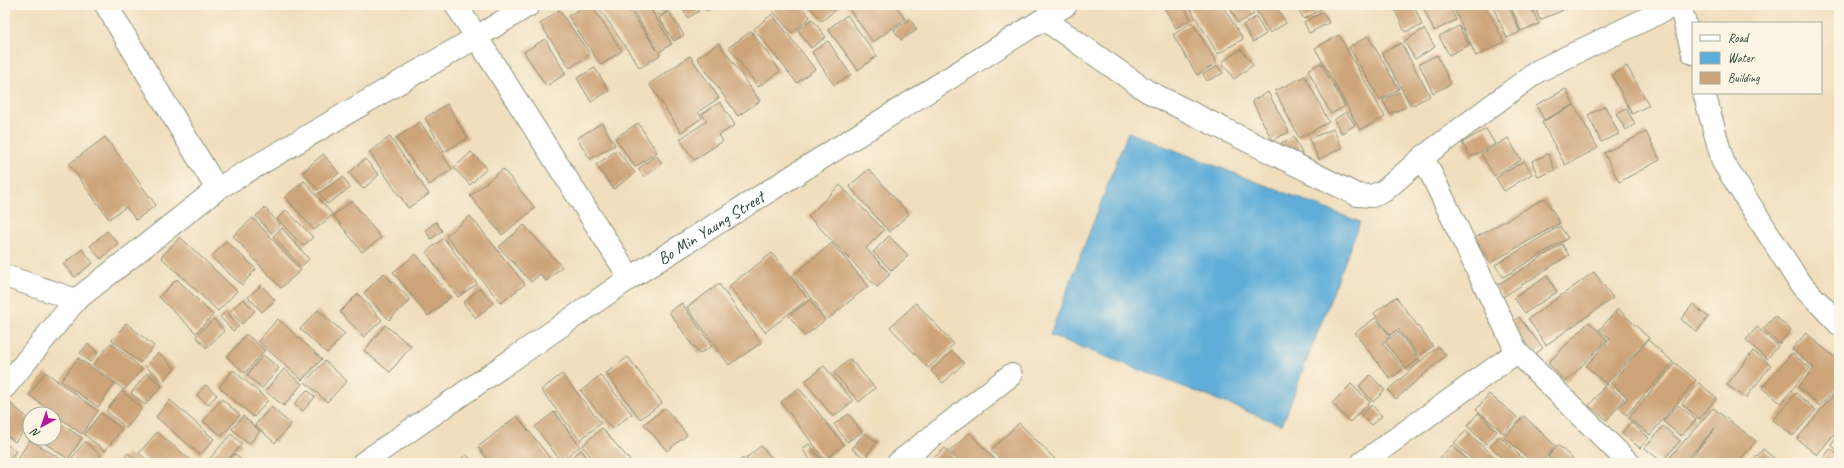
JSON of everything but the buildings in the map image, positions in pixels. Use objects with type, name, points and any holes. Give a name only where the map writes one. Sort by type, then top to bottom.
[{"type":"street","points":[[106,5],[217,189]]},
{"type":"street","points":[[456,5],[630,278]]},
{"type":"street","points":[[5,387],[76,300],[217,189],[529,5]]},
{"type":"street","name":"Bo Min Yaung Street","points":[[364,463],[630,278],[1066,5]]},
{"type":"street","points":[[1044,19],[1146,91],[1357,196],[1372,196],[1384,191],[1423,157],[1538,72],[1675,5]]},
{"type":"street","points":[[1680,5],[1692,49]]},
{"type":"street","points":[[1704,94],[1723,162],[1799,282],[1839,324]]},
{"type":"street","points":[[1423,157],[1517,352],[1630,463]]},
{"type":"street","points":[[5,276],[76,300]]},
{"type":"street","points":[[1362,463],[1517,352]]},
{"type":"street","points":[[898,463],[1012,375]]},
{"type":"water","points":[[1128,132],[1360,222],[1282,425],[1050,335]]}]
